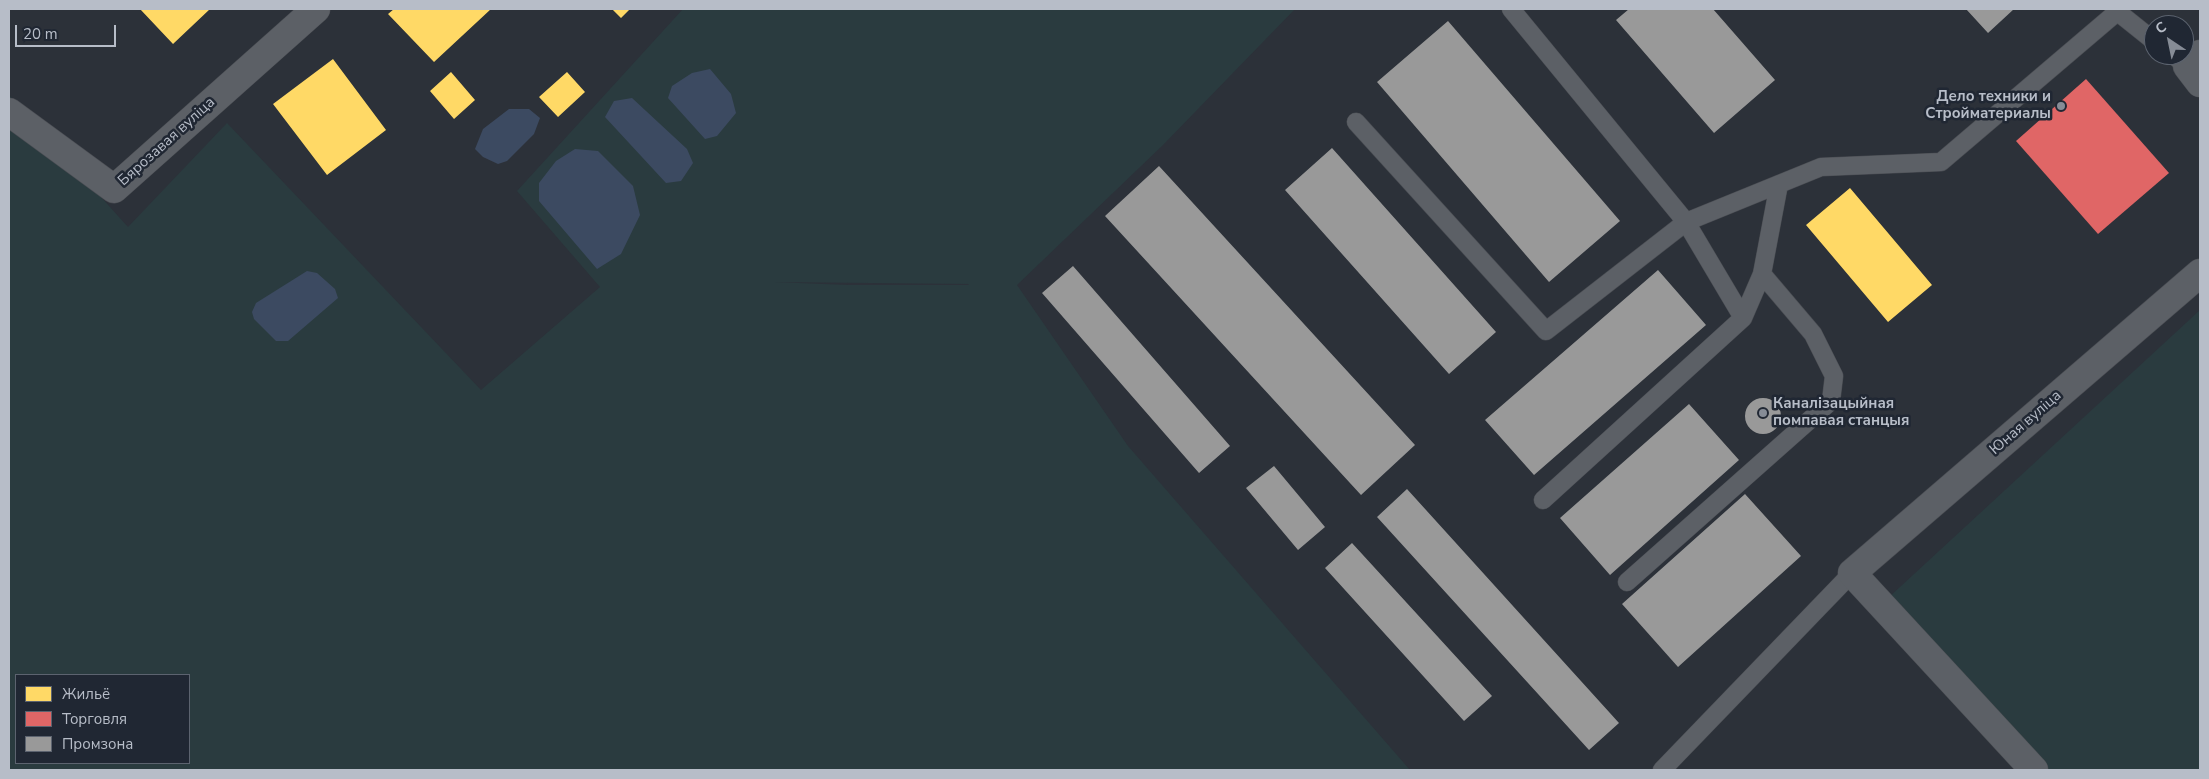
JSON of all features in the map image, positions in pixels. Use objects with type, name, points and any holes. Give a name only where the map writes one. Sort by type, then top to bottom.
[{"type":"street","name":"Бярозавая вуліца","points":[[9,112],[114,189],[316,9]]},
{"type":"street","name":"Юная вуліца","points":[[1852,573],[2200,273]]},
{"type":"street","points":[[1852,573],[2034,770]]},
{"type":"lane","points":[[1511,9],[1686,222],[1743,318]]},
{"type":"lane","points":[[1356,122],[1546,331],[1686,222],[1821,167],[1941,162],[2115,10],[2144,33]]},
{"type":"lane","points":[[1543,500],[1743,318],[1762,274],[1779,184]]},
{"type":"lane","points":[[1627,582],[1831,401],[1834,376],[1813,334],[1762,274]]},
{"type":"lane","points":[[1662,770],[1852,573]]},
{"type":"shaded area","points":[[683,9],[1295,9],[1163,145],[1017,285],[1128,446],[1410,770],[9,770],[9,95],[128,227],[227,123],[481,390],[600,287],[517,191]],"holes":[[[774,282],[968,284],[848,285]]]},
{"type":"shaded area","points":[[2200,310],[2200,770],[2046,770],[1887,599]]},
{"type":"water","points":[[710,69],[731,94],[736,113],[717,136],[705,139],[668,98],[672,86],[692,73]]},
{"type":"water","points":[[632,98],[687,149],[693,163],[681,181],[666,183],[605,117],[614,101]]},
{"type":"water","points":[[509,109],[529,109],[540,118],[534,134],[507,161],[498,164],[483,157],[475,149],[483,129]]},
{"type":"water","points":[[575,149],[598,151],[633,186],[640,215],[621,254],[597,269],[539,201],[539,183],[556,161]]},
{"type":"water","points":[[307,271],[317,273],[335,289],[338,298],[288,341],[276,341],[254,319],[252,312],[256,303]]},
{"type":"building: Жильё","points":[[140,9],[210,9],[173,44]]},
{"type":"building: Жильё","points":[[394,9],[491,9],[434,62],[388,14]]},
{"type":"building: Жильё","points":[[612,9],[630,9],[621,18]]},
{"type":"building: Жильё","points":[[333,59],[386,130],[327,175],[273,104]]},
{"type":"building: Жильё","points":[[451,72],[475,100],[454,119],[430,91]]},
{"type":"building: Жильё","points":[[567,72],[585,92],[558,117],[539,97]]},
{"type":"building: Жильё","points":[[1850,188],[1932,285],[1888,322],[1806,225]]},
{"type":"building: Торговля","points":[[2086,79],[2169,173],[2098,234],[2016,141]]},
{"type":"building: Промзона","points":[[1629,9],[1713,9],[1775,80],[1714,133],[1616,20]]},
{"type":"building: Промзона","points":[[1966,9],[2014,9],[1988,33]]},
{"type":"building: Промзона","points":[[1448,21],[1620,221],[1549,282],[1377,82]]},
{"type":"building: Промзона","points":[[1332,148],[1496,332],[1449,374],[1285,190]]},
{"type":"building: Промзона","points":[[1159,166],[1415,445],[1361,495],[1105,216]]},
{"type":"building: Промзона","points":[[1073,266],[1230,446],[1199,473],[1042,293]]},
{"type":"building: Промзона","points":[[1658,270],[1706,325],[1534,475],[1485,420]]},
{"type":"building: Промзона","name":"Каналізацыйная помпавая станцыя","points":[[1763,398],[1770,399],[1776,403],[1780,409],[1780,423],[1776,429],[1770,433],[1763,434],[1756,433],[1750,429],[1746,423],[1745,416],[1746,409],[1750,403],[1756,399]]},
{"type":"building: Промзона","points":[[1689,404],[1739,460],[1610,575],[1560,518]]},
{"type":"building: Промзона","points":[[1274,466],[1325,527],[1298,550],[1246,488]]},
{"type":"building: Промзона","points":[[1407,489],[1619,723],[1589,750],[1377,517]]},
{"type":"building: Промзона","points":[[1745,494],[1801,556],[1678,667],[1622,604]]},
{"type":"building: Промзона","points":[[1352,543],[1492,696],[1464,721],[1325,568]]},
{"type":"place","name":"Дело техники и Стройматериалы","points":[[2061,106]]},
{"type":"place","name":"Каналізацыйная помпавая станцыя","points":[[1763,413]]}]
